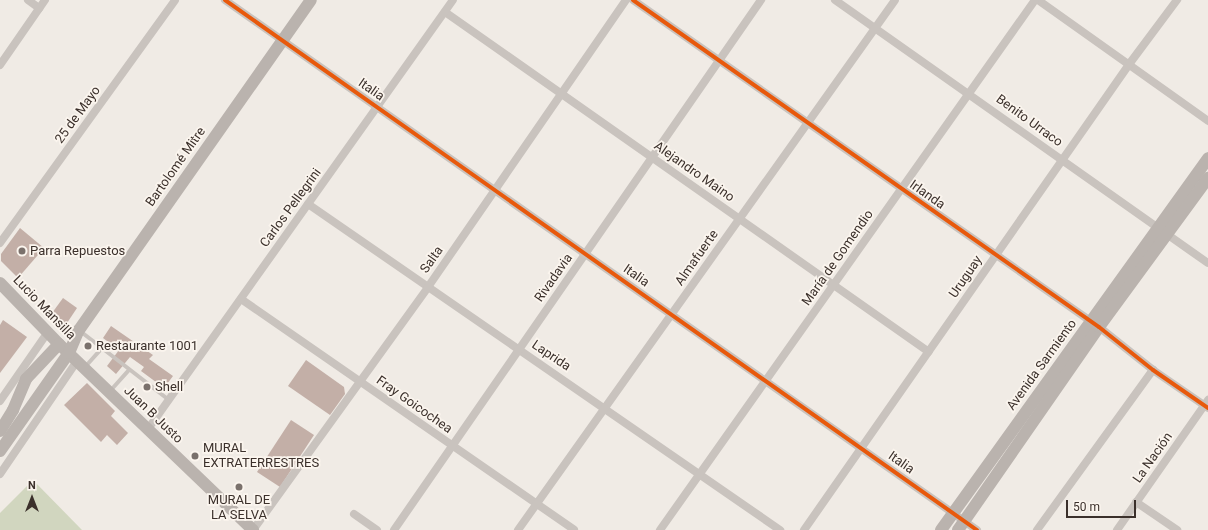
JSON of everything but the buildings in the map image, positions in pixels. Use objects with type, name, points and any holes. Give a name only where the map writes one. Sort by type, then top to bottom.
[{"type":"main road","name":"Bartolomé Mitre","points":[[0,451],[76,360],[79,330],[311,0]]},
{"type":"main road","name":"Avenida Sarmiento","points":[[941,530],[1095,325],[1162,232],[1208,158]]},
{"type":"main road","name":"Avenida Sarmiento","points":[[1162,232],[1208,178]]},
{"type":"main road","name":"Lucio Mansilla","points":[[0,283],[76,360]]},
{"type":"main road","name":"Avenida Sarmiento","points":[[961,525],[1095,325]]},
{"type":"main road","points":[[0,431],[13,410],[26,379],[59,344]]},
{"type":"main road","name":"Juan B Justo","points":[[76,360],[253,530]]},
{"type":"street","points":[[28,0],[39,8]]},
{"type":"street","points":[[0,65],[45,0]]},
{"type":"street","name":"25 de Mayo","points":[[0,243],[175,0]]},
{"type":"street","name":"Italia","points":[[225,0],[377,109],[672,314],[765,383],[862,448],[954,513],[961,525],[977,530]]},
{"type":"street","name":"Carlos Pellegrini","points":[[148,429],[377,109],[453,0]]},
{"type":"street","name":"Salta","points":[[253,530],[428,286],[626,0]]},
{"type":"street","name":"Irlanda","points":[[633,0],[1095,325],[1153,370],[1207,405]]},
{"type":"street","name":"Rivadavia","points":[[394,530],[761,0]]},
{"type":"street","name":"Benito Urraco","points":[[835,0],[1208,263]]},
{"type":"street","name":"Almafuerte","points":[[518,530],[895,0]]},
{"type":"street","points":[[1037,0],[1130,63],[1208,121]]},
{"type":"street","name":"María de Gomendio","points":[[660,530],[1037,0]]},
{"type":"street","name":"Uruguay","points":[[804,530],[1130,63],[1177,0]]},
{"type":"street","name":"Alejandro Maino","points":[[445,12],[929,352]]},
{"type":"street","name":"Laprida","points":[[308,204],[700,473],[780,530]]},
{"type":"street","name":"Fray Goicochea","points":[[241,299],[538,503],[574,530]]},
{"type":"street","points":[[0,401],[48,332]]},
{"type":"street","points":[[0,474],[76,360]]},
{"type":"street","points":[[1037,530],[1153,370]]},
{"type":"street","name":"La Nación","points":[[1117,530],[1207,405]]},
{"type":"street","points":[[1136,502],[1177,530]]},
{"type":"street","points":[[354,514],[377,530]]},
{"type":"lane","points":[[79,330],[169,400]]},
{"type":"lane","points":[[76,360],[102,348]]},
{"type":"lane","points":[[109,392],[129,370]]},
{"type":"green space","points":[[33,480],[82,530],[0,530],[0,513]]},
{"type":"cycle path","points":[[225,0],[977,530]]},
{"type":"cycle path","points":[[633,0],[1099,327],[1153,370],[1208,408]]},
{"type":"place","name":"Parra Repuestos","points":[[22,251]]},
{"type":"place","name":"Restaurante 1001","points":[[88,346]]},
{"type":"place","name":"Shell","points":[[147,387]]},
{"type":"place","name":"MURAL EXTRATERRESTRES","points":[[195,456]]},
{"type":"place","name":"MURAL DE LA SELVA","points":[[239,487]]}]
